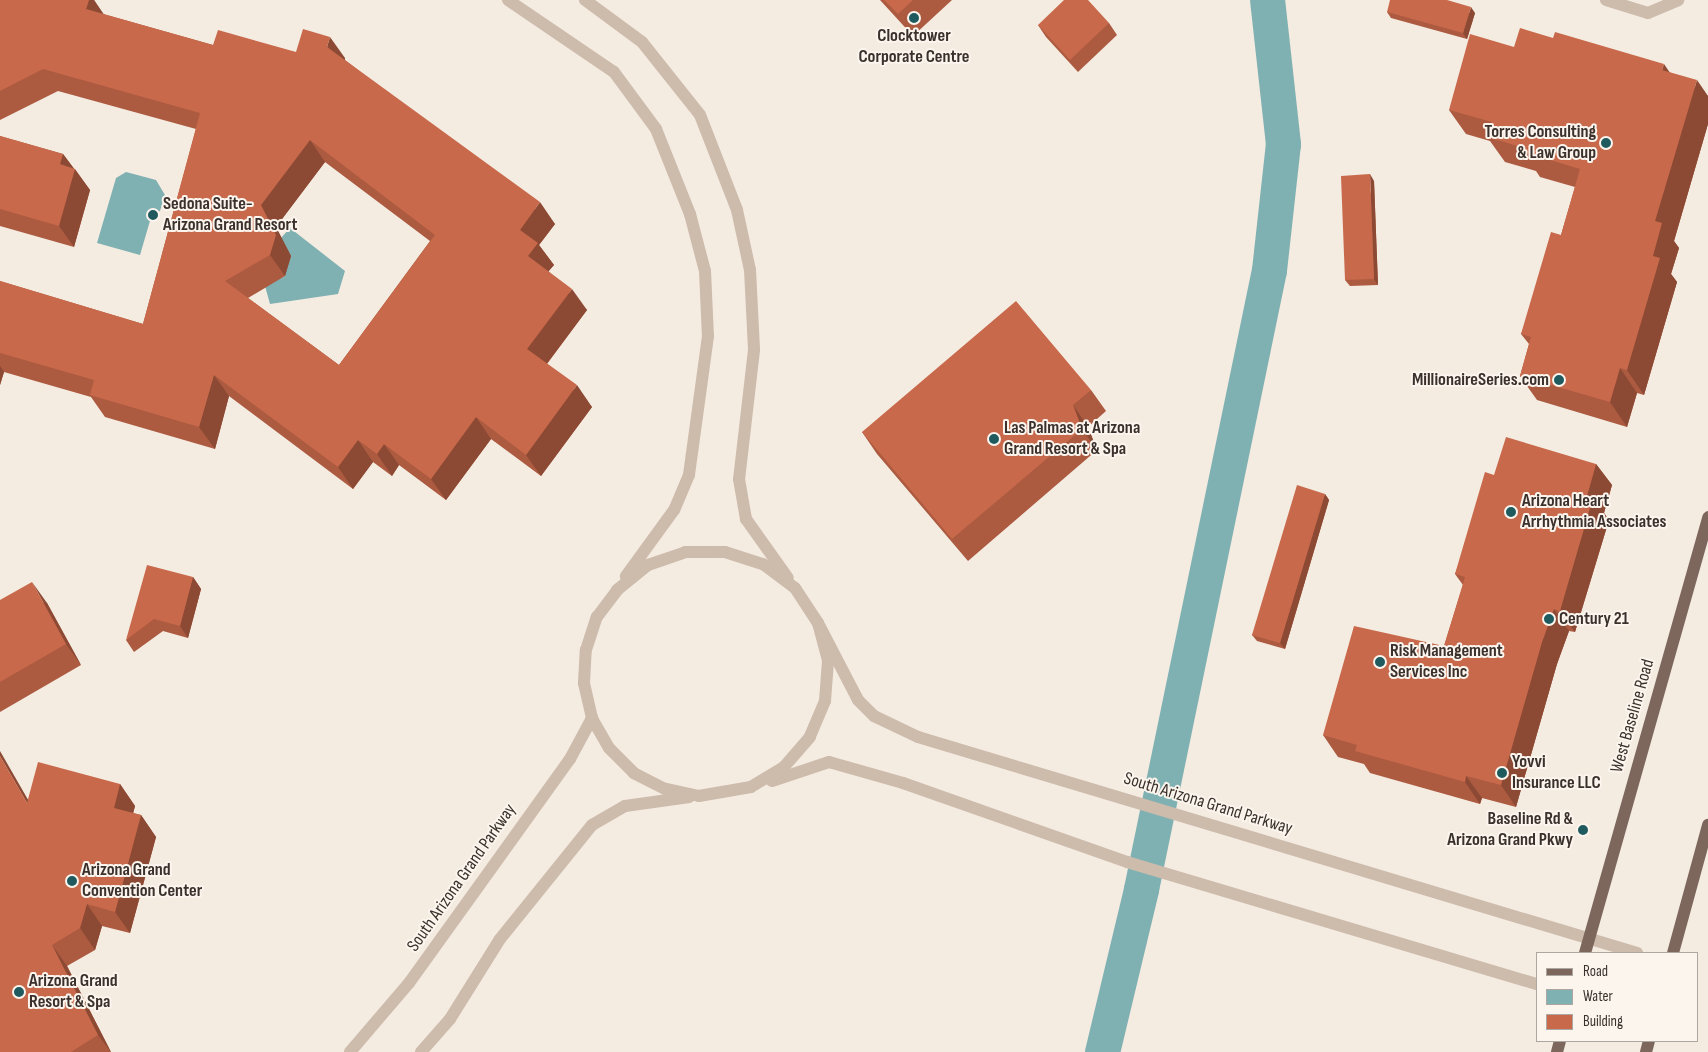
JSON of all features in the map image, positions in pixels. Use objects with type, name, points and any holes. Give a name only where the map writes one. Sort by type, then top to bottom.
[{"type":"main road","name":"West Baseline Road","points":[[1585,952],[1708,517]]},
{"type":"main road","points":[[1673,952],[1708,825]]},
{"type":"street","points":[[508,0],[614,72],[651,122],[690,214],[705,271],[708,336],[689,475],[674,510],[617,590]]},
{"type":"street","points":[[585,0],[642,42],[700,116],[737,210],[750,270],[754,350],[739,479],[746,518],[795,588]]},
{"type":"street","points":[[1606,0],[1648,13],[1678,0]]},
{"type":"street","name":"South Arizona Grand Parkway","points":[[699,796],[665,789],[634,773],[609,748],[592,718],[584,683],[586,650],[597,617],[617,590],[648,565],[685,552],[726,552],[763,564],[795,588],[818,623],[858,700],[874,716],[918,737],[1141,801],[1635,952]]},
{"type":"street","name":"South Arizona Grand Parkway","points":[[751,787],[784,767],[810,737],[825,701],[828,661],[818,623]]},
{"type":"street","name":"South Arizona Grand Parkway","points":[[350,1052],[409,983],[570,759],[592,718]]},
{"type":"street","name":"South Arizona Grand Parkway","points":[[421,1052],[450,1019],[500,938],[592,825],[625,806],[751,787],[829,762],[903,783],[1168,875],[1536,984]]},
{"type":"water","points":[[126,172],[156,180],[165,195],[160,211],[152,214],[140,255],[97,243],[116,178]]},
{"type":"water","points":[[290,228],[345,271],[338,294],[270,304],[265,286],[285,276],[280,239]]},
{"type":"building","points":[[0,0],[89,0],[86,9],[213,45],[218,30],[296,52],[303,29],[330,37],[327,47],[540,202],[520,230],[538,243],[528,256],[572,289],[527,349],[577,385],[526,455],[476,417],[431,479],[384,444],[377,454],[358,440],[338,467],[214,375],[199,427],[90,395],[94,380],[0,353],[0,281],[143,324],[200,113],[43,69],[0,91]],"holes":[[[310,140],[435,235],[339,365],[225,281],[270,255],[276,235],[261,205]]]},
{"type":"building","points":[[884,0],[913,0],[898,14]]},
{"type":"building","points":[[1064,0],[1088,0],[1109,23],[1070,60],[1038,25]]},
{"type":"building","points":[[1390,0],[1447,0],[1471,7],[1463,33],[1387,12]]},
{"type":"building","points":[[1520,28],[1553,38],[1555,32],[1664,64],[1662,70],[1697,80],[1655,221],[1662,223],[1653,256],[1660,258],[1627,370],[1620,368],[1610,402],[1520,376],[1531,337],[1521,334],[1551,232],[1561,235],[1580,169],[1523,152],[1524,148],[1488,137],[1492,122],[1449,110],[1470,34],[1514,47]]},
{"type":"building","points":[[0,136],[63,154],[60,164],[75,169],[59,226],[0,209]]},
{"type":"building","points":[[1370,174],[1374,279],[1345,280],[1341,176]]},
{"type":"building","name":"Las Palmas at Arizona Grand Resort & Spa","points":[[1016,301],[1091,390],[1073,405],[1082,429],[952,539],[862,432]]},
{"type":"building","points":[[1506,437],[1596,464],[1587,496],[1593,498],[1560,611],[1554,609],[1542,642],[1501,785],[1466,776],[1465,782],[1355,751],[1357,745],[1323,735],[1354,626],[1444,646],[1465,577],[1455,574],[1485,472],[1494,475]]},
{"type":"building","points":[[1297,485],[1325,494],[1280,643],[1252,635]]},
{"type":"building","points":[[147,565],[193,577],[180,626],[154,619],[126,640]]},
{"type":"building","points":[[32,582],[66,644],[0,682],[0,600]]},
{"type":"building","name":"Arizona Grand Convention Center","points":[[0,756],[27,803],[38,762],[120,784],[114,808],[141,815],[115,912],[87,904],[80,928],[52,945],[98,1035],[71,1052],[0,1052]]},
{"type":"waterway","points":[[1102,1052],[1141,889],[1269,270],[1283,144],[1267,0]]},
{"type":"place","name":"Clocktower Corporate Centre","points":[[914,18]]},
{"type":"place","name":"Torres Consulting & Law Group","points":[[1606,143]]},
{"type":"place","name":"Sedona Suite- Arizona Grand Resort","points":[[153,215]]},
{"type":"place","name":"MillionaireSeries.com","points":[[1559,380]]},
{"type":"place","name":"Las Palmas at Arizona Grand Resort & Spa","points":[[994,439]]},
{"type":"place","name":"Arizona Heart Arrhythmia Associates","points":[[1511,512]]},
{"type":"place","name":"Century 21","points":[[1549,619]]},
{"type":"place","name":"Risk Management Services Inc","points":[[1380,662]]},
{"type":"place","name":"Yovvi Insurance LLC","points":[[1502,773]]},
{"type":"place","name":"Baseline Rd & Arizona Grand Pkwy","points":[[1583,830]]},
{"type":"place","name":"Arizona Grand Convention Center","points":[[72,881]]},
{"type":"place","name":"Arizona Grand Resort & Spa","points":[[19,992]]}]
